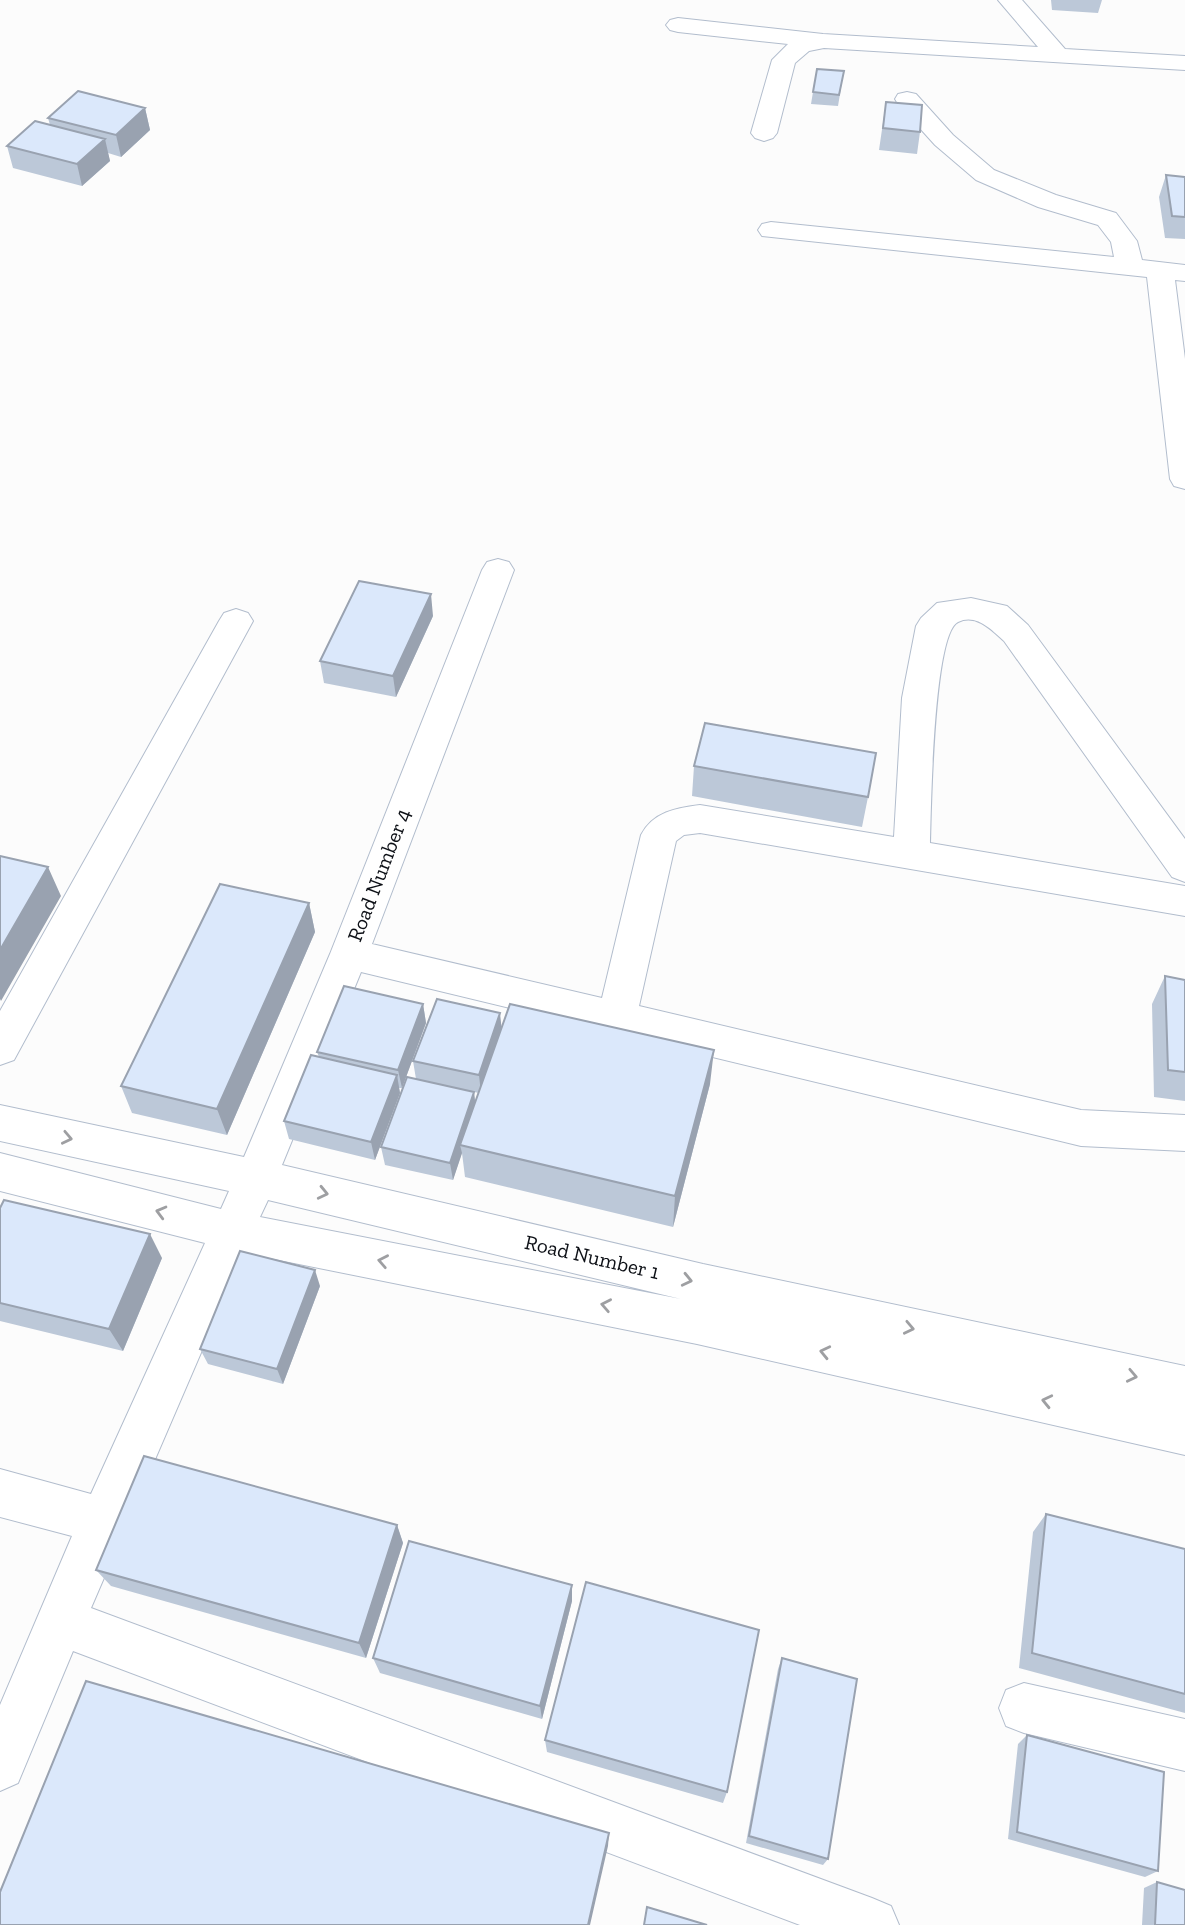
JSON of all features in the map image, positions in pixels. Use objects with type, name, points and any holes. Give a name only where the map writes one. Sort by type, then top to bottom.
[{"type":"street","points":[[1010,0],[1060,57]]},
{"type":"street","points":[[678,25],[824,41],[1185,63]]},
{"type":"street","points":[[764,133],[784,60],[801,46],[824,41]]},
{"type":"street","points":[[907,99],[944,141],[985,175],[1047,201],[1107,219],[1124,241],[1129,268]]},
{"type":"street","points":[[771,230],[1173,272],[1185,479]]},
{"type":"street","name":"Road Number 4","points":[[0,1765],[103,1521],[256,1178],[349,954],[498,570]]},
{"type":"street","points":[[911,854],[919,698],[926,654],[933,626],[950,611],[971,608],[995,614],[1016,633],[1185,867]]},
{"type":"street","points":[[0,1048],[236,621]]},
{"type":"street","points":[[617,1017],[659,835],[666,826],[700,818],[1185,901]]},
{"type":"street","points":[[349,954],[1081,1128],[1185,1133]]},
{"type":"street","name":"Road Number 1","points":[[0,1124],[256,1178],[703,1284],[1185,1388]]},
{"type":"street","name":"Road Number 1","points":[[0,1172],[233,1231],[697,1324],[1185,1432]]},
{"type":"street","points":[[0,1493],[103,1521]]},
{"type":"street","points":[[61,1622],[872,1925]]},
{"type":"street","points":[[1024,1708],[1185,1745]]},
{"type":"building","points":[[817,69],[844,71],[839,95],[813,92]]},
{"type":"building","points":[[78,91],[145,108],[116,135],[48,118]]},
{"type":"building","points":[[886,102],[922,105],[920,132],[883,128]]},
{"type":"building","points":[[35,121],[105,139],[77,164],[7,146]]},
{"type":"building","points":[[1166,175],[1185,177],[1185,217],[1172,216]]},
{"type":"building","points":[[359,581],[431,594],[393,676],[320,661]]},
{"type":"building","points":[[705,723],[876,753],[868,797],[694,766]]},
{"type":"building","points":[[0,856],[48,867],[0,950]]},
{"type":"building","points":[[220,884],[309,903],[217,1109],[121,1086]]},
{"type":"building","points":[[1165,976],[1185,980],[1185,1072],[1168,1070]]},
{"type":"building","points":[[344,986],[423,1004],[398,1070],[317,1052]]},
{"type":"building","points":[[437,999],[500,1013],[479,1075],[413,1061]]},
{"type":"building","points":[[510,1004],[714,1050],[675,1196],[460,1145]]},
{"type":"building","points":[[311,1055],[397,1075],[371,1142],[284,1121]]},
{"type":"building","points":[[407,1077],[474,1092],[450,1163],[381,1147]]},
{"type":"building","points":[[4,1200],[150,1234],[109,1329],[0,1303],[0,1208]]},
{"type":"building","points":[[240,1251],[315,1270],[277,1369],[200,1349]]},
{"type":"building","points":[[144,1456],[397,1525],[359,1643],[96,1570]]},
{"type":"building","points":[[1046,1514],[1185,1549],[1185,1694],[1032,1653]]},
{"type":"building","points":[[409,1541],[572,1585],[540,1706],[373,1658]]},
{"type":"building","points":[[586,1582],[759,1630],[727,1792],[545,1740]]},
{"type":"building","points":[[782,1658],[857,1679],[828,1859],[749,1836]]},
{"type":"building","points":[[86,1681],[609,1833],[588,1925],[0,1925],[0,1892]]},
{"type":"building","points":[[1027,1735],[1164,1772],[1158,1871],[1017,1832]]},
{"type":"building","points":[[1157,1882],[1185,1890],[1185,1925],[1155,1925]]},
{"type":"building","points":[[647,1907],[707,1925],[644,1925]]}]
